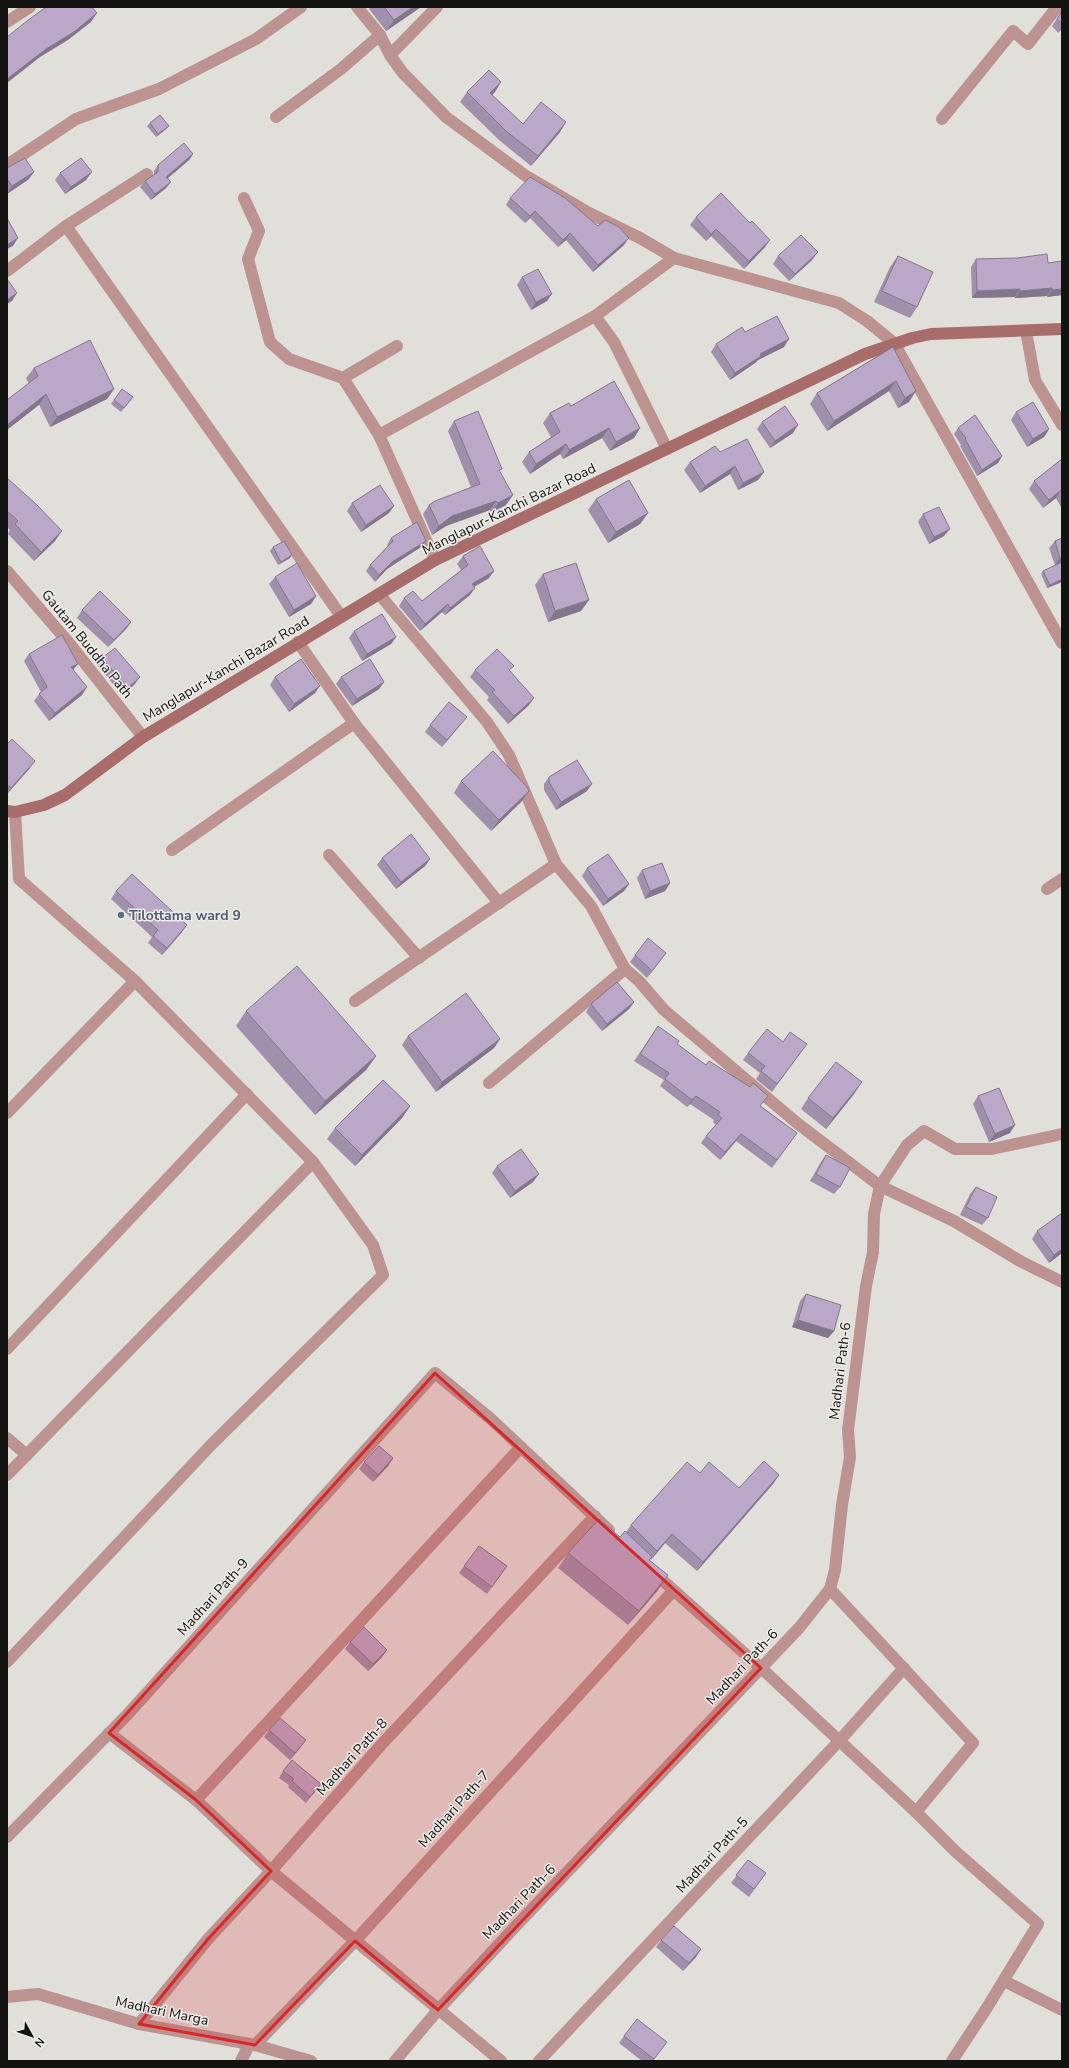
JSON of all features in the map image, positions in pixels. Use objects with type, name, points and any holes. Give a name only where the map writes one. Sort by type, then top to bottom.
[{"type":"street","points":[[7,22],[30,7]]},
{"type":"street","points":[[7,165],[76,119],[159,88],[256,39],[301,7]]},
{"type":"street","points":[[357,7],[380,36],[390,55],[402,72],[446,117],[526,176],[589,213],[640,238],[674,258],[839,303],[867,321],[894,343],[1062,643]]},
{"type":"street","points":[[390,55],[437,7]]},
{"type":"street","points":[[942,119],[1013,31],[1028,44],[1057,7]]},
{"type":"street","points":[[276,117],[341,69],[380,36]]},
{"type":"street","points":[[7,271],[66,226],[146,174]]},
{"type":"street","points":[[244,198],[259,231],[248,259],[270,342],[289,359],[343,378],[379,435],[434,560]]},
{"type":"street","points":[[66,226],[341,616]]},
{"type":"street","points":[[379,435],[596,316],[674,258]]},
{"type":"street","points":[[596,316],[614,342],[667,449]]},
{"type":"street","name":"Manglapur-Kanchi Bazar Road","points":[[11,812],[44,805],[65,794],[143,737],[434,560],[866,354],[894,343],[931,334],[1062,329]]},
{"type":"street","points":[[1026,331],[1035,380],[1062,425]]},
{"type":"street","points":[[343,378],[397,346]]},
{"type":"street","name":"Gautam Buddha Path","points":[[7,571],[78,654],[143,737]]},
{"type":"street","points":[[379,594],[487,722],[509,754],[556,864],[591,906],[625,969],[640,982],[664,1010],[797,1123],[880,1186],[954,1221],[1020,1261],[1062,1282]]},
{"type":"street","points":[[298,642],[354,723],[499,903]]},
{"type":"street","points":[[172,850],[354,723]]},
{"type":"street","points":[[7,1662],[210,1446],[383,1275],[373,1245],[313,1162],[135,981],[20,879],[11,812]]},
{"type":"street","points":[[329,855],[419,958]]},
{"type":"street","points":[[355,1002],[556,864]]},
{"type":"street","points":[[1047,890],[1062,878]]},
{"type":"street","points":[[489,1083],[625,969]]},
{"type":"street","points":[[7,1113],[135,981]]},
{"type":"street","points":[[7,1349],[247,1094]]},
{"type":"street","points":[[880,1186],[907,1145],[924,1131],[955,1149],[992,1149],[1062,1134]]},
{"type":"street","points":[[7,1475],[313,1162]]},
{"type":"street","name":"Madhari Path-6","points":[[395,2061],[438,2010],[761,1668],[798,1628],[830,1589],[835,1570],[842,1505],[850,1457],[848,1430],[866,1286],[873,1252],[874,1214],[880,1186]]},
{"type":"street","name":"Madhari Path-9","points":[[7,1837],[109,1734],[436,1373],[522,1447]]},
{"type":"street","points":[[7,1438],[27,1455]]},
{"type":"street","points":[[196,1800],[522,1447],[617,1538]]},
{"type":"street","name":"Madhari Path-8","points":[[139,2024],[208,1939],[272,1871],[381,1745],[595,1516]]},
{"type":"street","points":[[645,1564],[673,1591],[840,1740],[955,1851],[1038,1924],[1004,1981],[952,2061]]},
{"type":"street","points":[[830,1589],[973,1743],[916,1812]]},
{"type":"street","name":"Madhari Path-7","points":[[241,2061],[252,2045],[355,1941],[673,1591]]},
{"type":"street","name":"Madhari Path-5","points":[[539,2061],[840,1740],[904,1668]]},
{"type":"street","points":[[109,1734],[196,1800],[272,1871],[501,2061]]},
{"type":"street","points":[[1004,1981],[1062,2010]]},
{"type":"street","name":"Madhari Marga","points":[[7,1997],[38,1994],[139,2024],[252,2045],[311,2061]]},
{"type":"highlighted area","points":[[435,1373],[761,1668],[438,2010],[355,1941],[255,2045],[139,2024],[208,1939],[271,1871],[196,1800],[109,1733]]},
{"type":"building","points":[[46,7],[92,7],[97,13],[74,32],[46,49],[7,79],[7,37]]},
{"type":"building","points":[[384,7],[413,7],[394,20]]},
{"type":"building","points":[[1062,11],[1062,24],[1057,19]]},
{"type":"building","points":[[489,70],[501,82],[490,93],[523,124],[541,102],[566,122],[538,156],[506,131],[467,92]]},
{"type":"building","points":[[160,115],[169,126],[158,134],[150,123]]},
{"type":"building","points":[[184,143],[193,154],[166,177],[171,182],[155,194],[145,181],[158,172],[158,165]]},
{"type":"building","points":[[25,158],[34,172],[12,186],[7,179],[7,168]]},
{"type":"building","points":[[81,158],[92,172],[71,187],[60,173]]},
{"type":"building","points":[[530,177],[565,198],[598,226],[605,220],[619,227],[629,238],[598,265],[570,233],[563,240],[535,211],[530,216],[510,198]]},
{"type":"building","points":[[721,193],[750,223],[752,221],[770,240],[749,261],[716,229],[711,234],[696,217]]},
{"type":"building","points":[[7,218],[18,238],[7,245]]},
{"type":"building","points":[[801,235],[818,252],[795,274],[778,256]]},
{"type":"building","points":[[1047,254],[1048,263],[1062,261],[1062,289],[1052,290],[1052,288],[1020,291],[1020,289],[977,291],[976,259],[1017,258]]},
{"type":"building","points":[[898,256],[933,272],[917,307],[882,291]]},
{"type":"building","points":[[538,269],[552,294],[536,302],[522,277]]},
{"type":"building","points":[[7,279],[17,293],[7,300]]},
{"type":"building","points":[[777,316],[789,339],[760,354],[761,356],[735,373],[716,344],[742,327],[745,332]]},
{"type":"building","points":[[90,340],[114,389],[57,417],[46,394],[7,425],[7,400],[38,376],[34,368]]},
{"type":"building","points":[[893,347],[916,391],[905,398],[896,381],[834,421],[817,393]]},
{"type":"building","points":[[614,381],[640,428],[616,442],[609,428],[569,450],[566,444],[536,464],[529,452],[560,432],[550,413],[569,403],[571,406]]},
{"type":"building","points":[[122,389],[133,397],[124,408],[114,400]]},
{"type":"building","points":[[1033,402],[1049,429],[1033,439],[1016,412]]},
{"type":"building","points":[[785,406],[798,425],[775,441],[762,422]]},
{"type":"building","points":[[478,411],[502,469],[499,470],[513,495],[498,503],[496,501],[452,516],[439,526],[429,505],[435,501],[480,484],[454,421]]},
{"type":"building","points":[[975,415],[1002,456],[982,470],[965,439],[966,438],[958,428]]},
{"type":"building","points":[[747,439],[764,472],[743,483],[735,466],[705,486],[690,462],[715,446],[720,452]]},
{"type":"building","points":[[1062,459],[1062,492],[1061,490],[1049,500],[1034,481]]},
{"type":"building","points":[[7,478],[36,504],[62,531],[41,552],[15,524],[18,521],[7,511]]},
{"type":"building","points":[[629,480],[648,513],[616,532],[596,499]]},
{"type":"building","points":[[380,485],[394,506],[366,525],[352,503]]},
{"type":"building","points":[[939,507],[950,529],[934,537],[923,514]]},
{"type":"building","points":[[417,522],[426,541],[392,562],[379,575],[370,565],[393,541],[391,538]]},
{"type":"building","points":[[1062,538],[1062,557],[1060,558],[1055,541]]},
{"type":"building","points":[[284,541],[292,555],[281,562],[273,547]]},
{"type":"building","points":[[480,546],[494,571],[472,584],[475,588],[450,608],[448,604],[425,624],[404,598],[413,591],[422,601],[468,565],[463,556]]},
{"type":"building","points":[[1062,562],[1062,579],[1050,585],[1043,571]]},
{"type":"building","points":[[297,563],[316,596],[294,610],[275,577]]},
{"type":"building","points":[[576,563],[589,600],[555,611],[543,574]]},
{"type":"building","points":[[100,591],[131,622],[114,640],[82,610]]},
{"type":"building","points":[[382,614],[396,637],[367,654],[354,631]]},
{"type":"building","points":[[62,635],[78,664],[71,667],[87,687],[55,713],[39,694],[47,687],[29,654]]},
{"type":"building","points":[[115,648],[140,677],[128,688],[102,658]]},
{"type":"building","points":[[497,649],[514,666],[509,670],[534,698],[514,716],[492,692],[495,690],[475,670]]},
{"type":"building","points":[[301,659],[320,686],[294,704],[275,677]]},
{"type":"building","points":[[370,659],[384,682],[357,699],[341,677]]},
{"type":"building","points":[[449,702],[467,717],[447,740],[430,725]]},
{"type":"building","points":[[12,739],[35,761],[11,788],[7,785],[7,744]]},
{"type":"building","points":[[493,751],[529,791],[499,820],[461,781]]},
{"type":"building","points":[[577,760],[592,784],[561,802],[549,782],[549,777]]},
{"type":"building","points":[[411,834],[430,859],[401,882],[382,858]]},
{"type":"building","points":[[608,854],[629,884],[608,899],[587,868]]},
{"type":"building","points":[[662,863],[670,883],[650,891],[642,870]]},
{"type":"building","points":[[132,874],[187,925],[167,948],[153,936],[158,930],[116,891]]},
{"type":"building","points":[[648,938],[666,953],[652,971],[635,955]]},
{"type":"building","points":[[297,966],[376,1056],[325,1101],[246,1011]]},
{"type":"building","points":[[617,982],[634,1002],[607,1024],[591,1004]]},
{"type":"building","points":[[466,993],[500,1039],[442,1082],[408,1036]]},
{"type":"building","points":[[658,1026],[679,1041],[677,1044],[706,1065],[709,1061],[750,1087],[753,1083],[768,1096],[760,1106],[797,1133],[777,1160],[741,1134],[725,1152],[706,1136],[722,1118],[718,1115],[720,1112],[696,1096],[692,1100],[665,1079],[669,1073],[640,1054]]},
{"type":"building","points":[[767,1029],[783,1042],[790,1032],[807,1044],[777,1084],[761,1071],[765,1066],[748,1053]]},
{"type":"building","points":[[836,1062],[862,1082],[833,1118],[808,1098]]},
{"type":"building","points":[[383,1080],[410,1106],[362,1155],[335,1128]]},
{"type":"building","points":[[999,1088],[1015,1125],[995,1134],[978,1096]]},
{"type":"building","points":[[521,1149],[539,1174],[515,1191],[497,1166]]},
{"type":"building","points":[[826,1155],[850,1168],[840,1187],[816,1174]]},
{"type":"building","points":[[976,1187],[997,1197],[988,1218],[966,1207]]},
{"type":"building","points":[[1062,1213],[1062,1249],[1054,1255],[1037,1231]]},
{"type":"building","points":[[806,1294],[841,1305],[834,1331],[798,1320]]},
{"type":"building","points":[[379,1446],[393,1458],[378,1475],[364,1462]]},
{"type":"building","points":[[764,1461],[779,1475],[703,1562],[672,1534],[657,1551],[631,1525],[687,1462],[700,1473],[709,1462],[739,1488]]},
{"type":"building","points":[[599,1519],[620,1537],[625,1531],[652,1557],[649,1560],[668,1575],[639,1611],[568,1553]]},
{"type":"building","points":[[479,1546],[507,1566],[492,1587],[464,1566]]},
{"type":"building","points":[[364,1627],[387,1650],[373,1664],[350,1642]]},
{"type":"building","points":[[280,1718],[306,1740],[295,1753],[269,1730]]},
{"type":"building","points":[[292,1760],[321,1784],[310,1797],[292,1781],[294,1779],[283,1771]]},
{"type":"building","points":[[748,1860],[766,1873],[754,1889],[736,1875]]},
{"type":"building","points":[[674,1926],[701,1949],[689,1963],[661,1940]]},
{"type":"building","points":[[637,2019],[667,2042],[654,2059],[624,2036]]},
{"type":"place","name":"Tilottama ward 9","points":[[121,915]]}]
